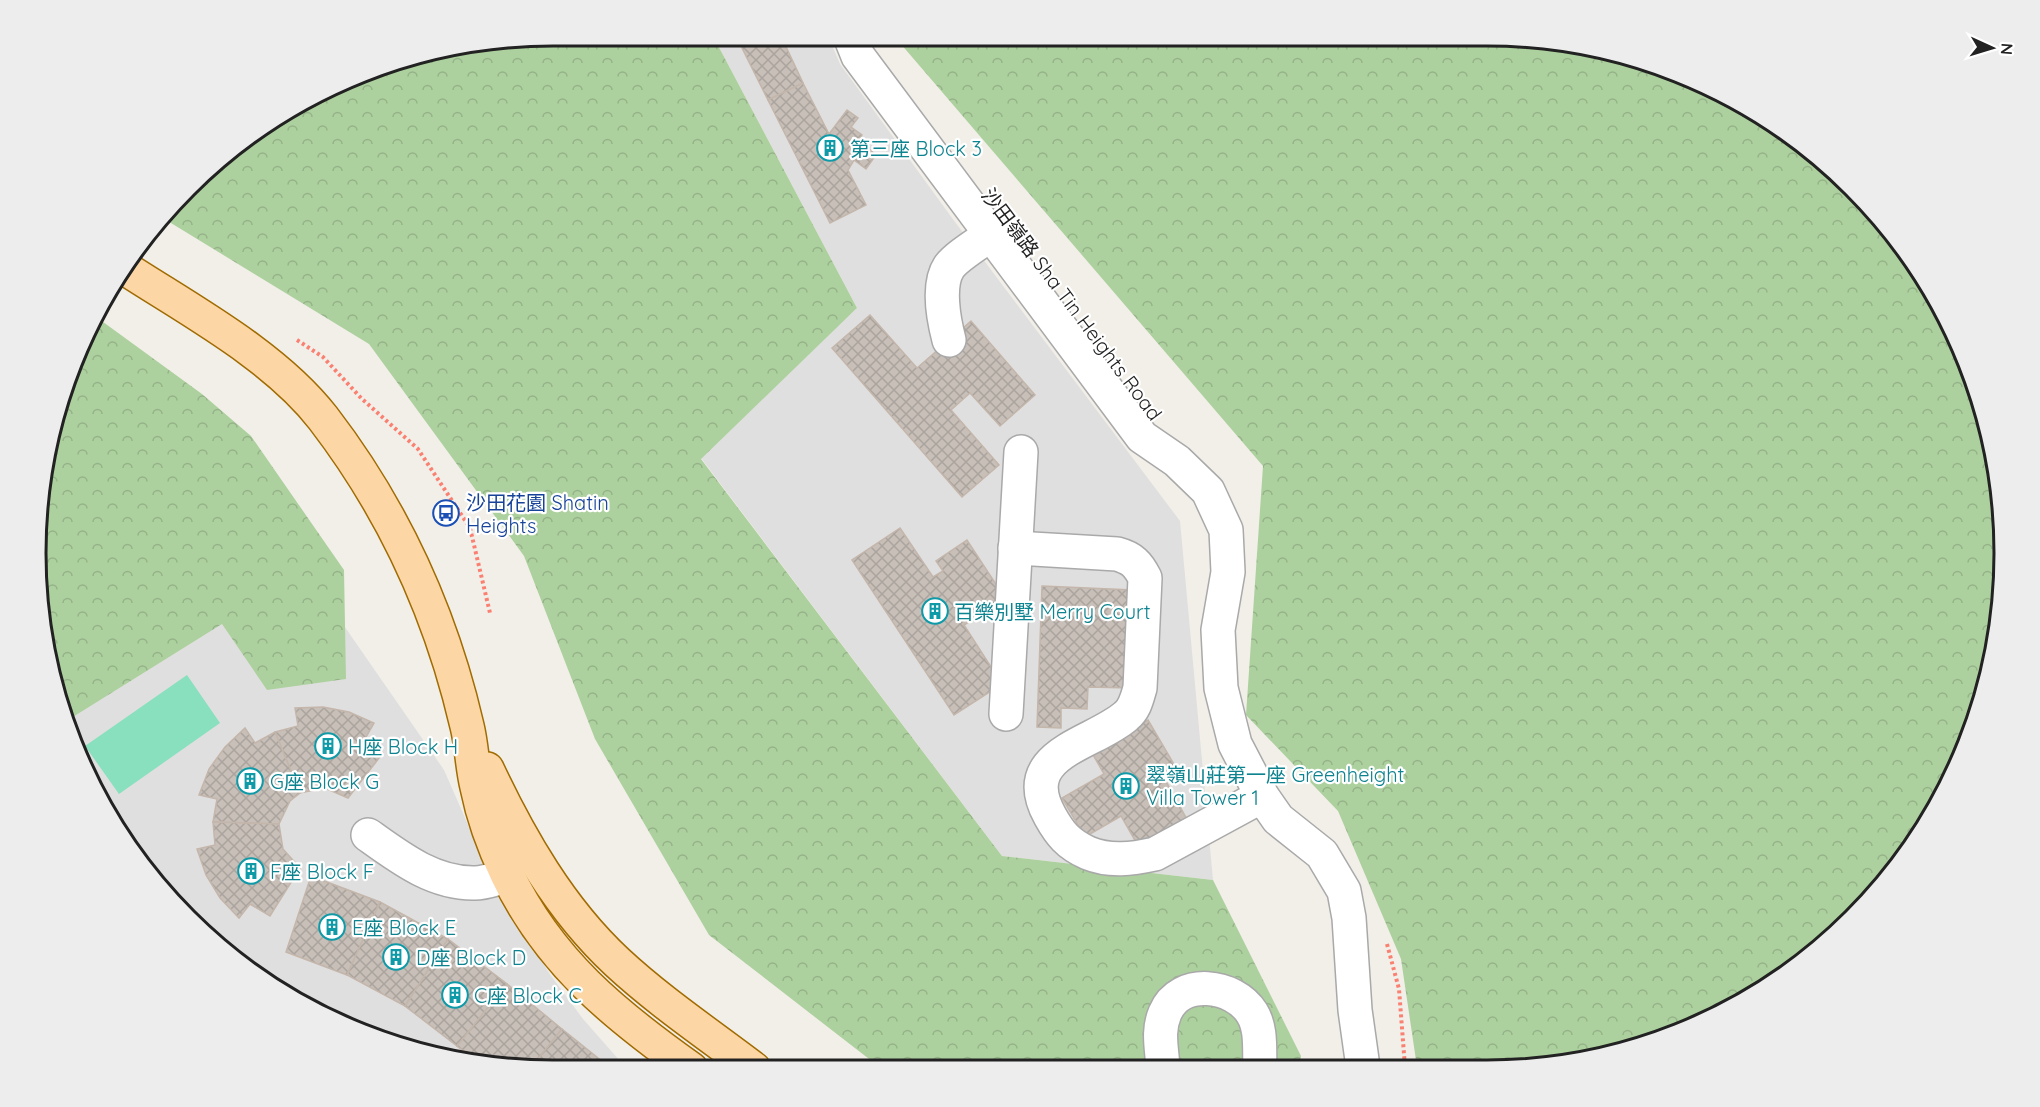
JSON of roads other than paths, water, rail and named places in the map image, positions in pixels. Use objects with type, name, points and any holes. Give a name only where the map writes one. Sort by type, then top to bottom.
[{"type":"main road","points":[[132,273],[253,353],[308,400],[322,417],[356,462],[388,513],[421,582],[467,727],[501,799],[554,889],[615,960],[652,992],[742,1060]]},
{"type":"main road","points":[[467,727],[477,788],[490,834],[507,876],[545,937],[586,987],[670,1060]]},
{"type":"street","name":"沙田嶺路 Sha Tin Heights Road","points":[[854,46],[858,56],[1142,437],[1177,461],[1208,491],[1226,530],[1228,572],[1218,630],[1221,688],[1235,744],[1278,819],[1322,854],[1332,867],[1344,891],[1349,918],[1355,1010],[1362,1060]]},
{"type":"street","points":[[949,340],[943,316],[943,291],[949,267],[990,235]]},
{"type":"street","points":[[1006,714],[1021,452]]},
{"type":"street","points":[[1015,548],[1117,554],[1130,557],[1140,566],[1145,578],[1140,688],[1136,704],[1126,716],[1054,757],[1046,771],[1042,787],[1043,803],[1062,838],[1096,856],[1136,859],[1155,854],[1263,796]]},
{"type":"street","points":[[369,835],[398,857],[427,873],[455,882],[477,884],[507,876]]},
{"type":"street","points":[[586,987],[615,960]]},
{"type":"street","points":[[1162,1060],[1160,1042],[1166,1011],[1181,995],[1203,988],[1215,989],[1236,997],[1252,1014],[1259,1039],[1260,1060]]},
{"type":"place","name":"第三座 Block 3","points":[[830,148]]},
{"type":"place","name":"沙田花園 Shatin Heights","points":[[446,513]]},
{"type":"place","name":"百樂別墅 Merry Court","points":[[935,611]]},
{"type":"place","name":"H座 Block H","points":[[328,746]]},
{"type":"place","name":"G座 Block G","points":[[250,781]]},
{"type":"place","name":"翠嶺山莊第一座 Greenheight Villa Tower 1","points":[[1126,786]]},
{"type":"place","name":"F座 Block F","points":[[251,871]]},
{"type":"place","name":"E座 Block E","points":[[332,927]]},
{"type":"place","name":"D座 Block D","points":[[396,957]]},
{"type":"place","name":"C座 Block C","points":[[455,995]]}]
